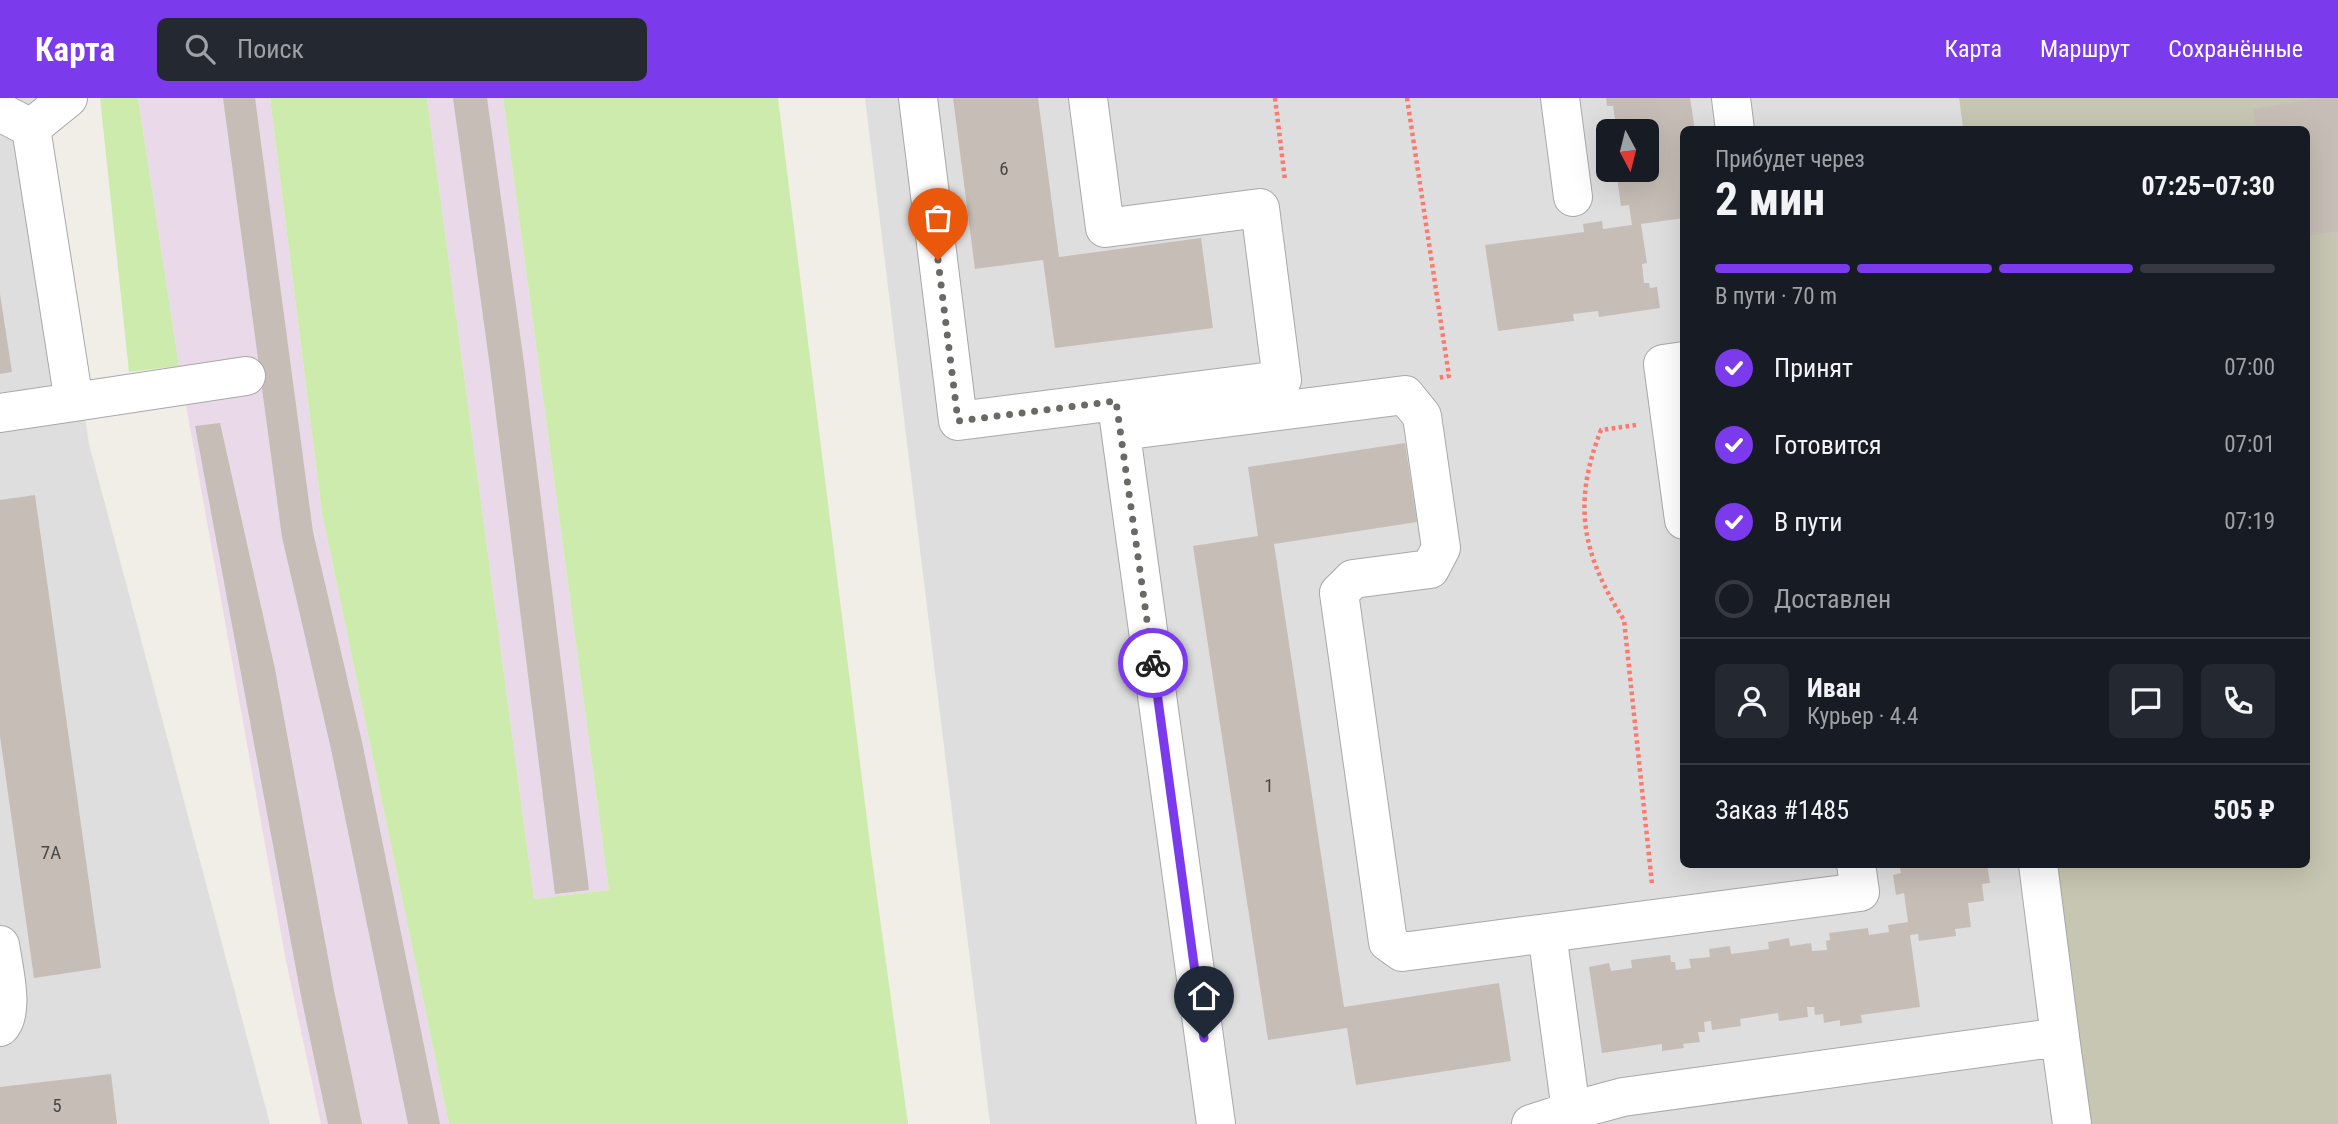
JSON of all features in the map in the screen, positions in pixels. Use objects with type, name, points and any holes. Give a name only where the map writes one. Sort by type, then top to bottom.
[{"type":"street","points":[[68,98],[16,120],[74,402]]},
{"type":"street","points":[[918,98],[958,421],[1119,416],[1405,395],[1422,416],[1441,548],[1430,569],[1353,579],[1339,593],[1388,942],[1402,952],[1860,892],[1857,868]]},
{"type":"street","points":[[1088,98],[1105,228],[1260,208],[1282,380],[1119,416]]},
{"type":"street","points":[[1560,98],[1573,197]]},
{"type":"street","points":[[1731,98],[1734,126]]},
{"type":"street","points":[[1680,362],[1663,364],[1680,489]]},
{"type":"street","points":[[0,413],[246,376]]},
{"type":"street","points":[[1119,416],[1216,1124]]},
{"type":"street","points":[[2039,868],[2072,1124]]},
{"type":"street","points":[[1547,933],[1572,1118]]},
{"type":"street","points":[[0,945],[8,1008],[4,1025],[0,1027]]},
{"type":"street","points":[[1531,1124],[1572,1118],[1637,1095],[2060,1037]]},
{"type":"path","points":[[1407,98],[1449,376],[1435,378]]},
{"type":"path","points":[[1656,919],[1624,620],[1604,589],[1592,559],[1585,526],[1586,478],[1590,457],[1601,430],[1671,420]]},
{"type":"shaded area","points":[[0,98],[39,98],[89,444],[270,1124],[0,1124]]},
{"type":"shaded area","points":[[138,98],[270,98],[322,513],[449,1124],[321,1124],[286,961],[179,366]]},
{"type":"shaded area","points":[[427,98],[503,98],[609,890],[534,899]]},
{"type":"shaded area","points":[[865,98],[1959,98],[1963,126],[1680,126],[1680,868],[2053,868],[2085,1124],[990,1124]]},
{"type":"shaded area","points":[[1959,98],[2338,98],[2338,1124],[2085,1124],[2053,868],[2310,868],[2310,126],[1963,126]]},
{"type":"green space","points":[[100,98],[138,98],[179,366],[129,372]]},
{"type":"green space","points":[[270,98],[427,98],[534,899],[609,890],[503,98],[778,98],[871,852],[908,1124],[449,1124],[322,513]]},
{"type":"building","points":[[223,98],[255,98],[313,532],[362,742],[440,1124],[408,1124],[331,749],[282,537]]},
{"type":"building","points":[[453,98],[487,98],[524,363],[589,890],[555,894],[490,367]]},
{"type":"building","points":[[953,98],[1038,98],[1059,257],[1201,238],[1213,328],[1055,348],[1043,260],[975,269]]},
{"type":"building","points":[[1606,98],[1690,98],[1694,126],[1680,126],[1680,219],[1641,224],[1647,263],[1642,264],[1644,283],[1649,283],[1650,288],[1657,287],[1660,308],[1599,317],[1598,311],[1573,314],[1574,321],[1498,331],[1485,245],[1584,232],[1583,224],[1602,221],[1603,229],[1632,225],[1629,205],[1621,206],[1618,182],[1659,182],[1659,119],[1615,119],[1613,106],[1607,106]]},
{"type":"building","points":[[2321,98],[2338,98],[2338,231],[2310,235],[2310,126],[2256,126],[2253,109]]},
{"type":"building","points":[[0,294],[12,372],[0,374]]},
{"type":"building","points":[[220,423],[275,669],[334,990],[362,1124],[328,1124],[301,996],[195,426]]},
{"type":"building","points":[[1405,443],[1417,522],[1274,544],[1344,1007],[1499,983],[1511,1061],[1356,1085],[1347,1028],[1268,1040],[1193,546],[1258,536],[1248,467]]},
{"type":"building","points":[[35,495],[101,968],[34,978],[0,736],[0,500]]},
{"type":"building","points":[[1900,868],[1988,868],[1990,883],[1982,884],[1984,901],[1968,903],[1971,927],[1955,929],[1956,936],[1919,941],[1918,934],[1910,935],[1920,1007],[1861,1015],[1862,1023],[1840,1026],[1840,1020],[1824,1023],[1823,1014],[1815,1015],[1814,1007],[1807,1007],[1808,1017],[1779,1021],[1778,1013],[1740,1019],[1741,1026],[1712,1030],[1711,1021],[1704,1022],[1705,1032],[1698,1032],[1700,1042],[1683,1044],[1684,1048],[1662,1051],[1662,1044],[1602,1053],[1589,967],[1609,963],[1611,971],[1632,968],[1631,960],[1670,955],[1676,970],[1691,968],[1689,959],[1710,957],[1709,949],[1730,946],[1731,954],[1769,949],[1768,942],[1789,938],[1790,946],[1811,943],[1812,951],[1827,950],[1829,933],[1868,928],[1869,935],[1889,932],[1888,925],[1908,922],[1904,893],[1896,895],[1893,875],[1901,873]]},
{"type":"building","points":[[111,1074],[117,1124],[0,1124],[0,1087]]},
{"type":"way so far","points":[[938,260],[958,421],[1116,401],[1153,663]]},
{"type":"route","points":[[1153,663],[1204,1038]]}]
